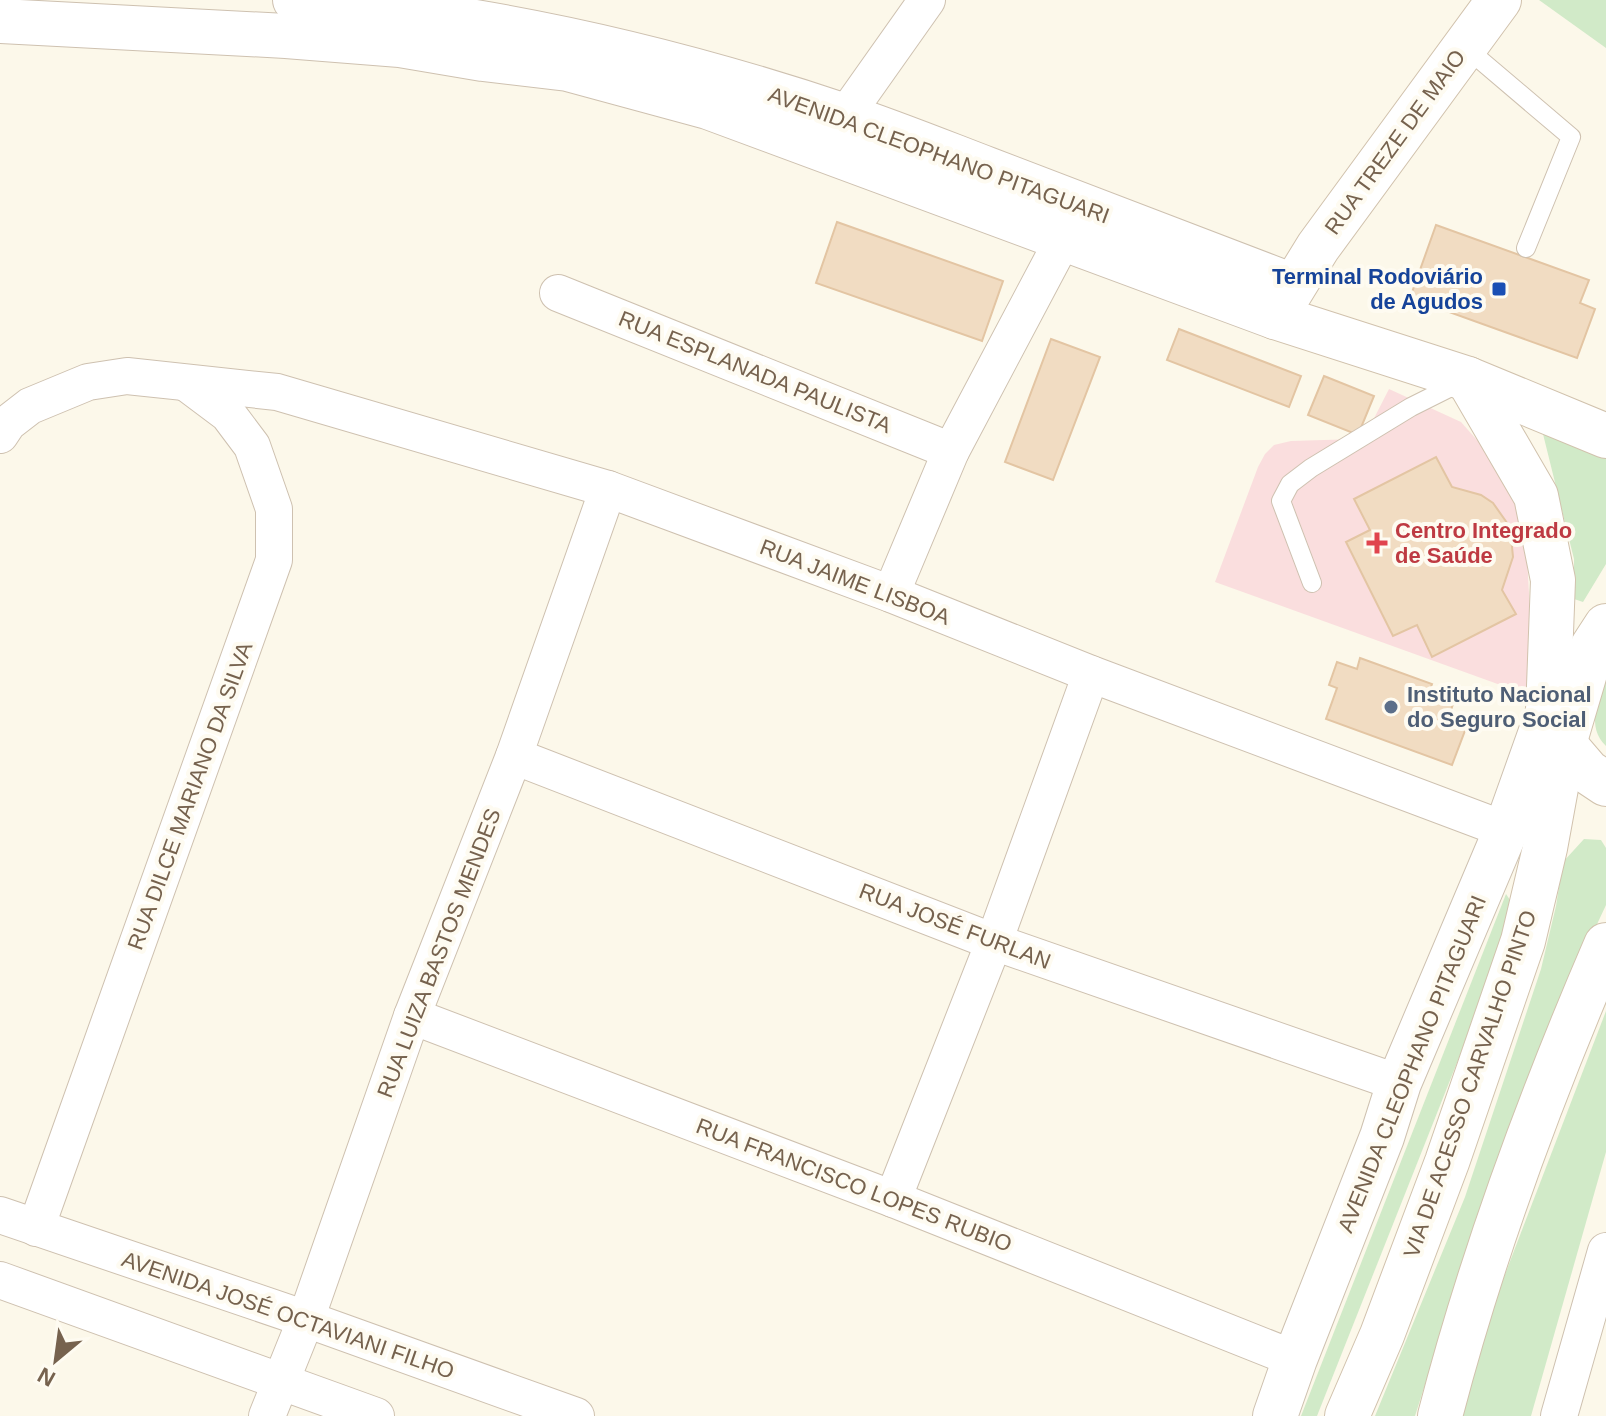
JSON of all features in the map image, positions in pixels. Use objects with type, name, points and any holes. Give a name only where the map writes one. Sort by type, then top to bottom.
[{"type":"street","name":"AVENIDA CLEOPHANO PITAGUARI","points":[[295,0],[447,16],[533,31],[633,54],[838,135],[1284,301],[1606,436]]},
{"type":"street","points":[[0,21],[400,45],[568,69],[708,107],[838,135],[927,0]]},
{"type":"street","name":"RUA TREZE DE MAIO","points":[[1284,301],[1318,247],[1499,0]]},
{"type":"street","points":[[891,594],[951,451],[1072,222]]},
{"type":"street","name":"RUA ESPLANADA PAULISTA","points":[[558,293],[951,451]]},
{"type":"street","name":"RUA JAIME LISBOA","points":[[0,435],[8,423],[30,406],[88,382],[127,376],[277,392],[608,489],[1506,830]]},
{"type":"street","name":"AVENIDA CLEOPHANO PITAGUARI","points":[[1275,1416],[1382,1137],[1399,1083],[1506,830],[1556,728],[1553,580],[1536,496],[1468,379]]},
{"type":"street","name":"RUA DILCE MARIANO DA SILVA","points":[[36,1228],[274,560],[274,509],[252,446],[228,414],[188,384]]},
{"type":"street","name":"RUA LUIZA BASTOS MENDES","points":[[267,1416],[306,1319],[412,1016],[514,756],[608,489]]},
{"type":"street","points":[[1606,626],[1593,646],[1556,728],[1588,772],[1606,784]]},
{"type":"street","points":[[893,1199],[994,942],[1091,674]]},
{"type":"street","name":"VIA DE ACESSO CARVALHO PINTO","points":[[1347,1416],[1382,1335],[1447,1162],[1523,941],[1545,848],[1556,728]]},
{"type":"street","name":"RUA JOSÉ FURLAN","points":[[514,756],[994,942],[1399,1083]]},
{"type":"street","points":[[1440,1416],[1459,1340],[1511,1183],[1568,1033],[1606,945]]},
{"type":"street","name":"RUA FRANCISCO LOPES RUBIO","points":[[412,1016],[893,1199],[1295,1359]]},
{"type":"street","name":"AVENIDA JOSÉ OCTAVIANI FILHO","points":[[0,1215],[306,1319],[576,1416]]},
{"type":"street","points":[[1559,1416],[1605,1258]]},
{"type":"street","points":[[4,1292],[280,1380],[376,1416]]},
{"type":"lane","points":[[1465,47],[1571,137],[1526,248]]},
{"type":"lane","points":[[1312,583],[1281,501],[1290,484],[1411,407],[1468,379]]},
{"type":"shaded area","name":"Centro Integrado de Saúde","points":[[1389,389],[1461,422],[1491,456],[1512,495],[1523,527],[1527,558],[1530,612],[1528,695],[1215,582],[1265,454],[1274,445],[1291,441],[1357,439],[1366,434]]},
{"type":"green space","points":[[1539,0],[1606,0],[1606,48]]},
{"type":"green space","points":[[1549,427],[1606,451],[1606,564],[1583,602],[1574,599],[1574,559],[1543,434]]},
{"type":"green space","points":[[1606,679],[1606,746],[1600,739],[1595,722],[1597,704]]},
{"type":"green space","points":[[1584,839],[1601,840],[1606,848],[1606,905],[1570,982],[1482,1205],[1415,1416],[1375,1416],[1465,1197],[1541,969],[1563,862]]},
{"type":"green space","points":[[1506,894],[1514,906],[1504,944],[1317,1416],[1301,1416]]},
{"type":"green space","points":[[1606,1011],[1606,1152],[1531,1416],[1459,1416],[1476,1350]]},
{"type":"building","points":[[837,222],[1003,281],[982,341],[816,283]]},
{"type":"building","name":"Terminal Rodoviário de Agudos","points":[[1436,225],[1589,280],[1580,303],[1595,309],[1577,358],[1410,298]]},
{"type":"building","points":[[1179,329],[1301,376],[1289,407],[1167,360]]},
{"type":"building","points":[[1051,339],[1100,357],[1053,480],[1005,462]]},
{"type":"building","points":[[1324,376],[1374,396],[1358,435],[1308,415]]},
{"type":"building","points":[[1436,457],[1452,487],[1481,495],[1493,503],[1510,527],[1513,557],[1502,590],[1516,614],[1432,657],[1417,625],[1393,636],[1346,542],[1370,530],[1354,499]]},
{"type":"building","name":"Instituto Nacional do Seguro Social","points":[[1360,658],[1432,684],[1429,692],[1454,701],[1450,713],[1469,720],[1452,765],[1326,719],[1337,688],[1329,685],[1337,662],[1357,669]]},
{"type":"place","name":"Terminal Rodoviário de Agudos","points":[[1499,289]]},
{"type":"place","name":"Centro Integrado de Saúde","points":[[1377,543]]},
{"type":"place","name":"Instituto Nacional do Seguro Social","points":[[1391,707]]}]
